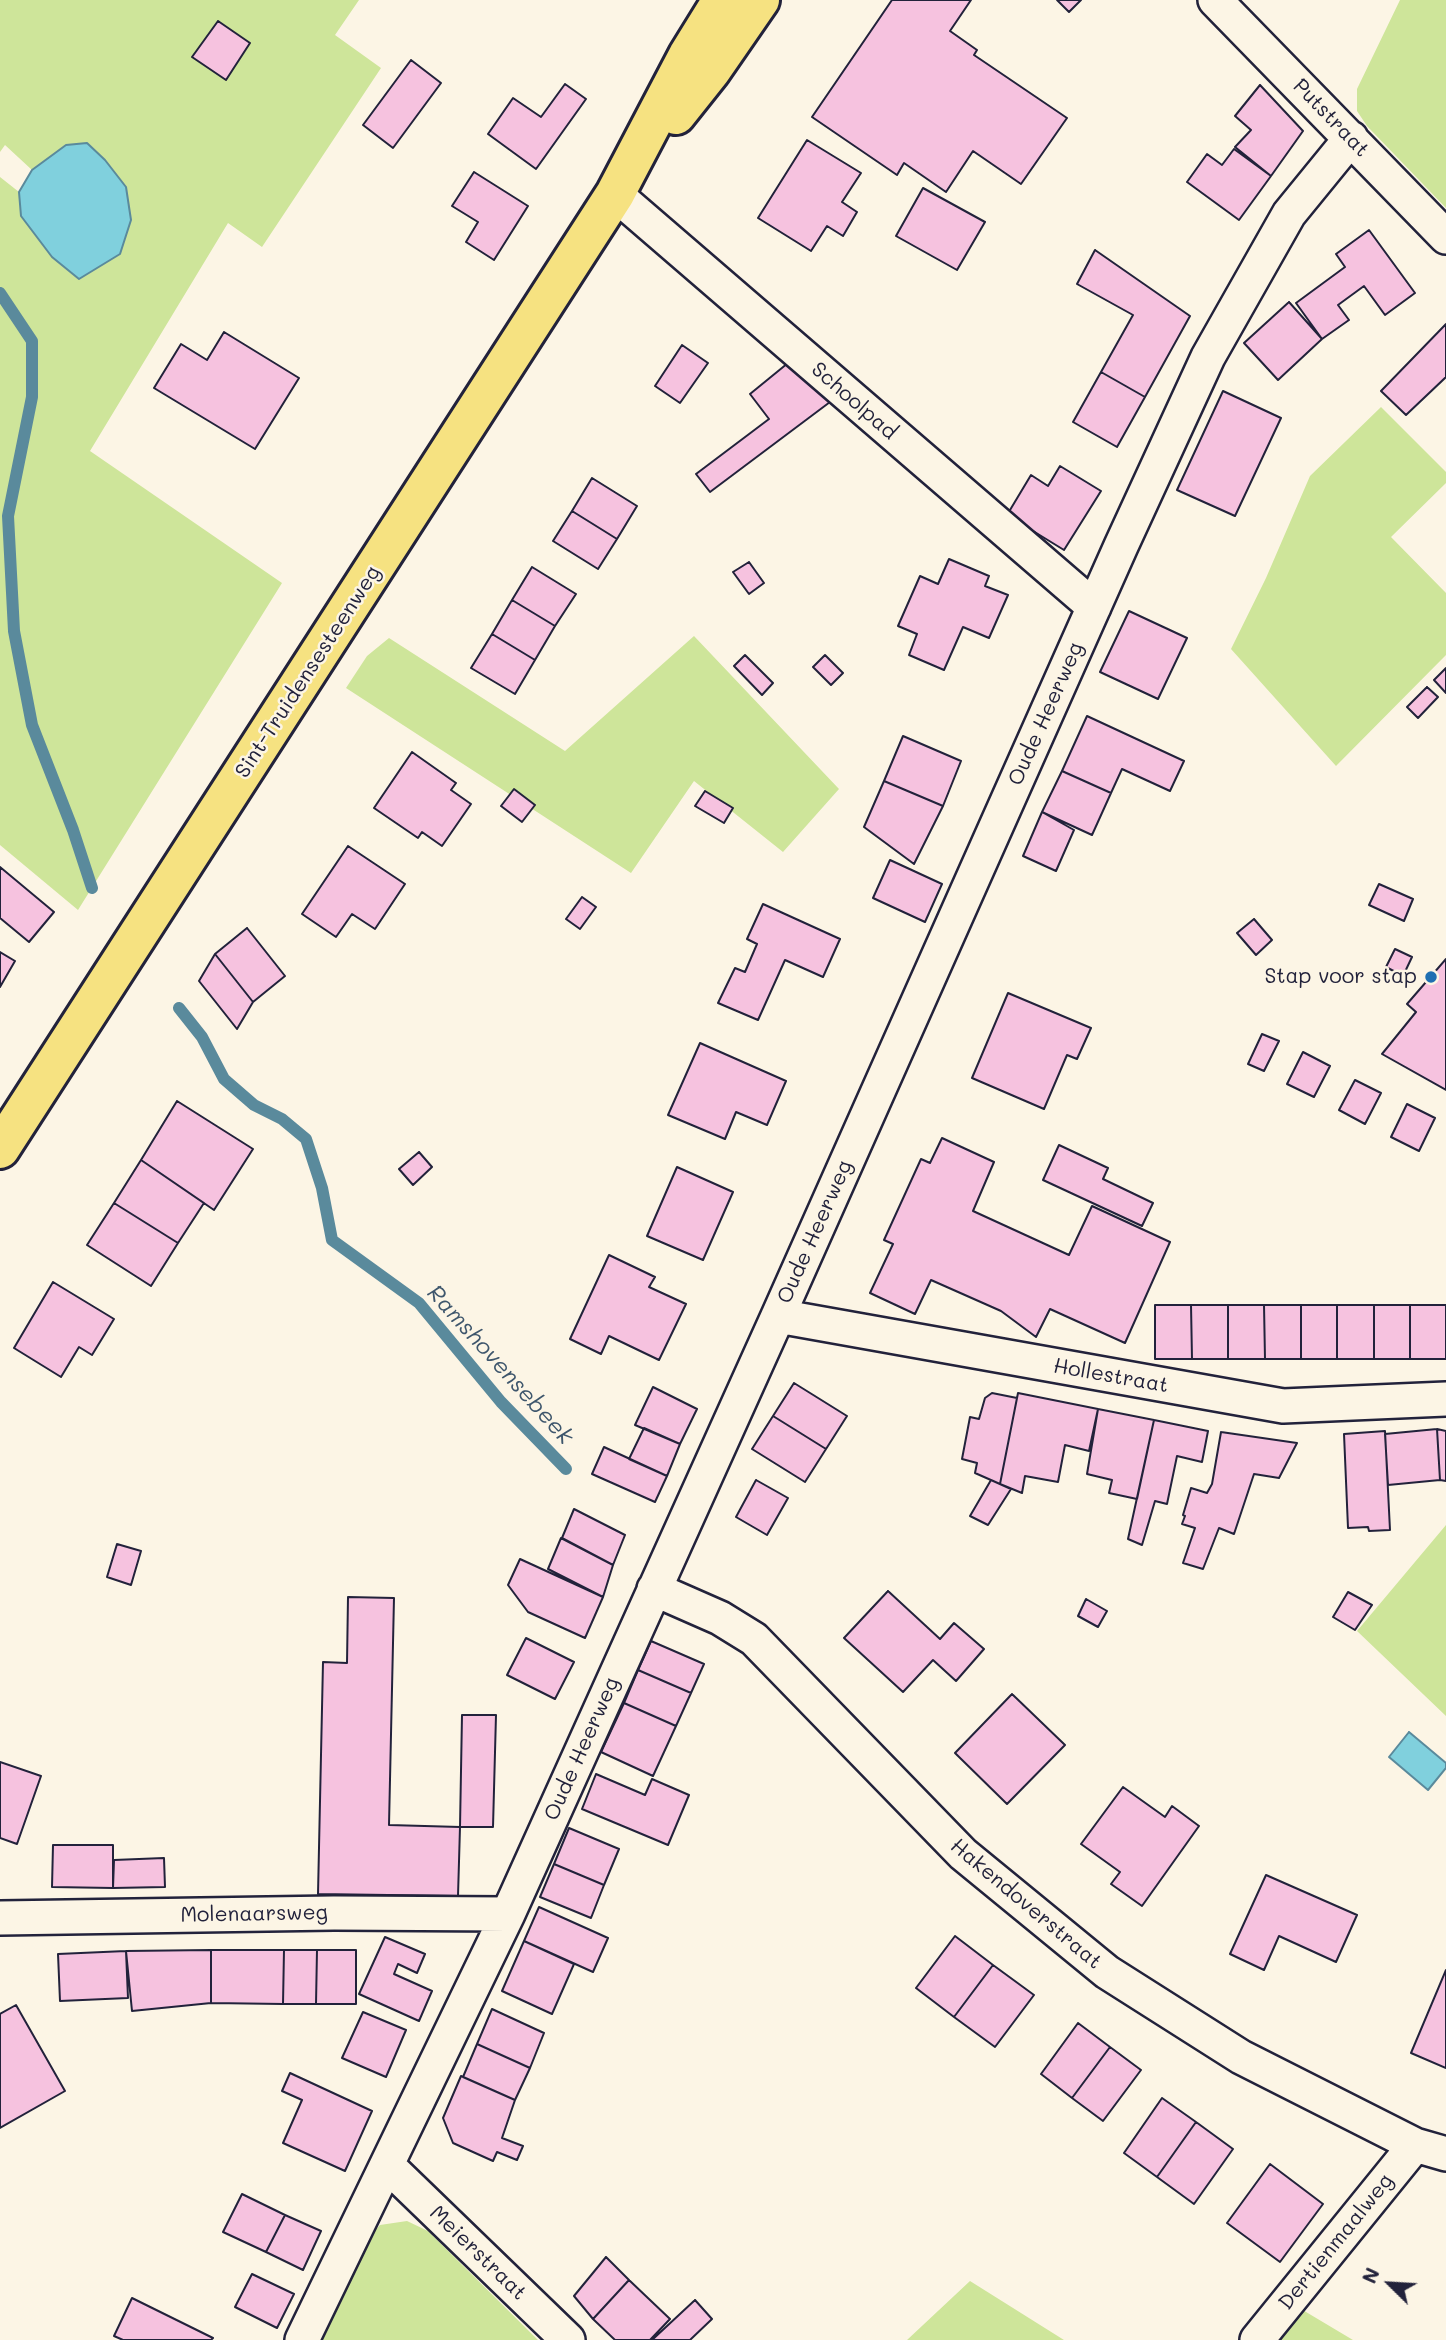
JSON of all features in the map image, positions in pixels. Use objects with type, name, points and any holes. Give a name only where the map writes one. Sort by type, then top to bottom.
[{"type":"main road","name":"Sint-Truidensesteenweg","points":[[0,1149],[615,194],[688,55],[722,0]]},
{"type":"main road","name":"Sint-Truidensesteenweg","points":[[615,194],[711,71],[760,0]]},
{"type":"street","name":"Putstraat","points":[[1215,0],[1446,237]]},
{"type":"street","name":"Oude Heerweg","points":[[302,2340],[508,1914],[1208,357],[1289,214],[1350,138]]},
{"type":"street","name":"Schoolpad","points":[[615,194],[1094,607]]},
{"type":"street","name":"Hollestraat","points":[[778,1316],[1283,1406],[1446,1399]]},
{"type":"street","name":"Hakendoverstraat","points":[[654,1589],[720,1618],[754,1639],[963,1854],[1107,1972],[1241,2057],[1431,2150]]},
{"type":"street","name":"Molenaarsweg","points":[[0,1918],[334,1913],[508,1914]]},
{"type":"street","name":"Dertienmaalweg","points":[[1257,2340],[1431,2150]]},
{"type":"street","name":"Meierstraat","points":[[387,2165],[568,2340]]},
{"type":"green space","points":[[0,0],[359,0],[335,35],[381,68],[262,247],[228,223],[90,451],[282,583],[78,910],[0,845],[0,177],[19,192],[21,216],[52,257],[66,145],[32,170],[5,145],[0,152]]},
{"type":"green space","points":[[1400,0],[1446,0],[1446,208],[1367,126],[1357,111],[1357,89]]},
{"type":"green space","points":[[1381,407],[1446,472],[1446,483],[1391,537],[1446,593],[1446,655],[1336,766],[1231,649],[1266,578],[1310,476]]},
{"type":"green space","points":[[694,636],[839,789],[783,852],[694,781],[631,873],[346,688],[367,656],[389,638],[565,751]]},
{"type":"green space","points":[[1446,1525],[1446,1716],[1357,1631]]},
{"type":"green space","points":[[407,2221],[428,2231],[538,2340],[316,2340],[363,2244],[380,2225]]},
{"type":"green space","points":[[970,2281],[1064,2340],[907,2340]]},
{"type":"green space","points":[[1301,2309],[1353,2340],[1275,2340]]},
{"type":"water","points":[[87,143],[105,160],[126,187],[131,220],[120,254],[79,279],[52,257],[21,216],[19,192],[32,170],[66,145]]},
{"type":"water","points":[[1409,1732],[1446,1763],[1446,1768],[1428,1790],[1389,1757]]},
{"type":"building","points":[[892,0],[971,0],[950,31],[977,50],[974,55],[1067,118],[1021,184],[973,151],[946,192],[904,163],[897,175],[812,117]]},
{"type":"building","points":[[1057,0],[1081,0],[1069,12]]},
{"type":"building","points":[[218,21],[250,43],[226,80],[192,57]]},
{"type":"building","points":[[411,60],[441,83],[393,148],[363,125]]},
{"type":"building","points":[[565,84],[586,99],[536,169],[488,134],[513,98],[541,117]]},
{"type":"building","points":[[1260,85],[1303,131],[1271,176],[1235,147],[1251,130],[1235,116]]},
{"type":"building","points":[[807,140],[861,173],[842,202],[857,212],[843,236],[827,226],[811,251],[758,218]]},
{"type":"building","points":[[1234,149],[1271,176],[1239,220],[1187,182],[1207,154],[1222,165]]},
{"type":"building","points":[[474,172],[528,206],[494,260],[466,242],[478,222],[452,206]]},
{"type":"building","points":[[923,188],[985,222],[957,270],[896,236]]},
{"type":"building","points":[[1369,230],[1415,293],[1385,315],[1364,286],[1338,305],[1349,320],[1322,339],[1296,303],[1345,267],[1336,254]]},
{"type":"building","points":[[1095,250],[1190,316],[1145,397],[1101,372],[1133,315],[1077,284]]},
{"type":"building","points":[[1289,302],[1322,339],[1278,380],[1244,343]]},
{"type":"building","points":[[1446,324],[1446,377],[1406,415],[1381,391]]},
{"type":"building","points":[[224,332],[299,378],[255,449],[154,388],[181,344],[207,360]]},
{"type":"building","points":[[682,345],[708,363],[680,403],[655,386]]},
{"type":"building","points":[[788,363],[830,402],[710,492],[696,474],[769,419],[750,394]]},
{"type":"building","points":[[1101,372],[1145,397],[1117,447],[1073,422]]},
{"type":"building","points":[[1223,391],[1281,418],[1235,516],[1177,490]]},
{"type":"building","points":[[1060,466],[1101,491],[1064,550],[1007,515],[1031,475],[1048,486]]},
{"type":"building","points":[[592,478],[637,506],[617,539],[572,511]]},
{"type":"building","points":[[572,511],[617,539],[598,569],[553,541]]},
{"type":"building","points":[[949,559],[989,576],[985,586],[1008,595],[989,638],[963,627],[944,670],[909,655],[917,634],[898,626],[920,576],[938,584]]},
{"type":"building","points":[[749,562],[764,583],[749,594],[733,572]]},
{"type":"building","points":[[532,567],[576,594],[555,626],[512,600]]},
{"type":"building","points":[[512,600],[555,626],[535,660],[492,634]]},
{"type":"building","points":[[1129,611],[1187,638],[1158,699],[1100,672]]},
{"type":"building","points":[[492,634],[535,660],[515,694],[471,668]]},
{"type":"building","points":[[745,655],[773,683],[762,695],[734,666]]},
{"type":"building","points":[[825,655],[843,673],[831,685],[813,667]]},
{"type":"building","points":[[1446,668],[1446,693],[1434,680]]},
{"type":"building","points":[[1427,687],[1438,697],[1418,718],[1407,707]]},
{"type":"building","points":[[1087,716],[1184,761],[1170,791],[1122,769],[1111,793],[1062,771]]},
{"type":"building","points":[[903,736],[961,761],[943,806],[884,781]]},
{"type":"building","points":[[412,752],[456,783],[451,790],[471,804],[442,846],[422,832],[418,838],[374,808]]},
{"type":"building","points":[[1062,771],[1111,793],[1092,835],[1042,812]]},
{"type":"building","points":[[884,781],[943,806],[914,864],[864,827]]},
{"type":"building","points":[[514,789],[535,805],[522,822],[501,806]]},
{"type":"building","points":[[705,791],[733,808],[724,823],[695,806]]},
{"type":"building","points":[[1042,812],[1074,830],[1056,871],[1023,856]]},
{"type":"building","points":[[348,846],[405,884],[375,929],[352,914],[336,937],[302,914]]},
{"type":"building","points":[[890,860],[942,884],[925,922],[873,898]]},
{"type":"building","points":[[0,867],[54,912],[29,942],[0,918]]},
{"type":"building","points":[[1379,884],[1413,899],[1404,921],[1369,905]]},
{"type":"building","points":[[582,897],[596,907],[580,929],[566,919]]},
{"type":"building","points":[[763,904],[840,939],[823,977],[785,960],[758,1020],[718,1003],[735,968],[745,972],[757,944],[747,939]]},
{"type":"building","points":[[1254,919],[1272,940],[1256,955],[1237,933]]},
{"type":"building","points":[[247,928],[285,976],[253,1002],[215,954]]},
{"type":"building","points":[[1395,949],[1412,957],[1403,976],[1386,967]]},
{"type":"building","points":[[0,952],[15,961],[0,987]]},
{"type":"building","points":[[215,954],[253,1002],[237,1029],[199,981]]},
{"type":"building","points":[[1446,959],[1446,1090],[1382,1054],[1416,1012],[1407,1004]]},
{"type":"building","points":[[1008,993],[1091,1028],[1077,1059],[1067,1055],[1044,1109],[972,1078]]},
{"type":"building","points":[[1262,1034],[1279,1041],[1264,1071],[1248,1064]]},
{"type":"building","points":[[700,1043],[786,1081],[767,1125],[736,1112],[725,1139],[668,1115]]},
{"type":"building","points":[[1303,1052],[1330,1066],[1314,1097],[1287,1084]]},
{"type":"building","points":[[1355,1080],[1381,1093],[1365,1124],[1339,1110]]},
{"type":"building","points":[[177,1101],[253,1149],[214,1210],[141,1160]]},
{"type":"building","points":[[1407,1104],[1435,1118],[1419,1151],[1391,1137]]},
{"type":"building","points":[[942,1138],[994,1162],[973,1211],[1069,1255],[1092,1206],[1170,1242],[1125,1343],[1050,1309],[1036,1337],[1001,1311],[931,1280],[915,1314],[870,1293],[893,1244],[884,1240],[921,1159],[930,1163]]},
{"type":"building","points":[[1059,1145],[1108,1168],[1103,1179],[1153,1203],[1142,1226],[1043,1180]]},
{"type":"building","points":[[419,1152],[432,1167],[413,1185],[399,1169]]},
{"type":"building","points":[[141,1160],[204,1203],[178,1243],[114,1203]]},
{"type":"building","points":[[677,1167],[733,1192],[703,1260],[647,1236]]},
{"type":"building","points":[[114,1203],[178,1243],[151,1286],[87,1245]]},
{"type":"building","points":[[609,1255],[655,1277],[649,1287],[686,1304],[659,1360],[609,1336],[601,1354],[570,1339]]},
{"type":"building","points":[[53,1282],[114,1319],[92,1355],[79,1347],[61,1377],[14,1348]]},
{"type":"building","points":[[1155,1305],[1191,1305],[1192,1359],[1155,1359]]},
{"type":"building","points":[[1191,1305],[1228,1305],[1228,1359],[1192,1359]]},
{"type":"building","points":[[1228,1305],[1264,1305],[1265,1359],[1228,1359]]},
{"type":"building","points":[[1264,1305],[1301,1305],[1301,1359],[1265,1359]]},
{"type":"building","points":[[1301,1305],[1337,1305],[1337,1359],[1301,1359]]},
{"type":"building","points":[[1337,1305],[1374,1305],[1374,1359],[1337,1359]]},
{"type":"building","points":[[1374,1305],[1410,1305],[1410,1359],[1374,1359]]},
{"type":"building","points":[[1410,1305],[1446,1305],[1446,1359],[1410,1359]]},
{"type":"building","points":[[794,1383],[847,1416],[826,1449],[773,1416]]},
{"type":"building","points":[[653,1387],[697,1409],[680,1444],[635,1425]]},
{"type":"building","points":[[992,1393],[1017,1398],[1000,1484],[975,1473],[977,1463],[962,1459],[970,1417],[979,1419],[985,1398]]},
{"type":"building","points":[[1018,1393],[1098,1409],[1089,1451],[1065,1445],[1058,1482],[1025,1476],[1022,1493],[1000,1484]]},
{"type":"building","points":[[1098,1409],[1154,1420],[1137,1499],[1109,1493],[1112,1480],[1087,1474]]},
{"type":"building","points":[[773,1416],[826,1449],[805,1482],[752,1449]]},
{"type":"building","points":[[1154,1420],[1208,1431],[1202,1462],[1177,1456],[1167,1504],[1155,1501],[1142,1545],[1128,1539]]},
{"type":"building","points":[[644,1428],[680,1444],[667,1476],[629,1459]]},
{"type":"building","points":[[1437,1429],[1440,1480],[1388,1485],[1385,1434]]},
{"type":"building","points":[[1437,1429],[1446,1431],[1446,1481],[1440,1480]]},
{"type":"building","points":[[1385,1431],[1390,1530],[1348,1528],[1344,1434]]},
{"type":"building","points":[[1221,1432],[1297,1443],[1279,1478],[1254,1474],[1234,1534],[1219,1528],[1203,1569],[1183,1563],[1195,1528],[1182,1524],[1183,1515],[1191,1488],[1207,1493],[1212,1484]]},
{"type":"building","points":[[604,1447],[667,1476],[655,1502],[592,1474]]},
{"type":"building","points":[[756,1480],[788,1498],[767,1535],[736,1517]]},
{"type":"building","points":[[991,1480],[1011,1489],[988,1525],[970,1516]]},
{"type":"building","points":[[574,1509],[625,1535],[613,1565],[562,1538]]},
{"type":"building","points":[[561,1538],[613,1565],[603,1597],[548,1569]]},
{"type":"building","points":[[117,1544],[141,1551],[131,1585],[107,1577]]},
{"type":"building","points":[[520,1559],[603,1597],[585,1638],[528,1612],[508,1585]]},
{"type":"building","points":[[888,1591],[940,1639],[954,1623],[984,1649],[956,1681],[933,1660],[903,1692],[844,1638]]},
{"type":"building","points":[[1348,1592],[1372,1605],[1355,1630],[1333,1617]]},
{"type":"building","points":[[348,1597],[394,1598],[389,1825],[460,1827],[458,1896],[318,1894],[323,1662],[347,1663]]},
{"type":"building","points":[[1086,1599],[1107,1611],[1098,1627],[1078,1616]]},
{"type":"building","points":[[526,1638],[574,1662],[555,1699],[507,1675]]},
{"type":"building","points":[[651,1641],[704,1664],[691,1693],[638,1670]]},
{"type":"building","points":[[638,1670],[691,1693],[676,1726],[624,1703]]},
{"type":"building","points":[[1012,1694],[1065,1745],[1007,1804],[955,1753]]},
{"type":"building","points":[[624,1703],[676,1726],[653,1776],[601,1752]]},
{"type":"building","points":[[462,1715],[496,1715],[493,1827],[460,1827]]},
{"type":"building","points":[[0,1762],[41,1776],[17,1844],[0,1838]]},
{"type":"building","points":[[596,1774],[645,1795],[652,1779],[689,1795],[668,1845],[582,1809]]},
{"type":"building","points":[[1123,1787],[1165,1817],[1172,1806],[1199,1826],[1142,1906],[1111,1884],[1120,1872],[1081,1844]]},
{"type":"building","points":[[569,1828],[619,1849],[604,1885],[554,1864]]},
{"type":"building","points":[[53,1845],[113,1845],[113,1888],[52,1887]]},
{"type":"building","points":[[164,1858],[165,1887],[113,1888],[114,1860]]},
{"type":"building","points":[[554,1864],[604,1885],[591,1918],[540,1897]]},
{"type":"building","points":[[1266,1875],[1357,1915],[1336,1962],[1279,1936],[1264,1970],[1230,1954]]},
{"type":"building","points":[[539,1907],[608,1938],[593,1972],[524,1941]]},
{"type":"building","points":[[955,1936],[993,1965],[954,2017],[916,1988]]},
{"type":"building","points":[[385,1937],[425,1954],[417,1973],[398,1964],[394,1974],[432,1991],[419,2021],[359,1994]]},
{"type":"building","points":[[524,1941],[574,1964],[552,2014],[502,1991]]},
{"type":"building","points":[[211,1950],[211,2003],[132,2011],[126,1951]]},
{"type":"building","points":[[211,1950],[284,1950],[283,2004],[211,2003]]},
{"type":"building","points":[[284,1950],[317,1950],[316,2004],[283,2004]]},
{"type":"building","points":[[317,1950],[356,1950],[356,2004],[316,2004]]},
{"type":"building","points":[[126,1951],[128,1998],[60,2001],[58,1954]]},
{"type":"building","points":[[993,1965],[1034,1995],[995,2047],[954,2017]]},
{"type":"building","points":[[1446,1970],[1446,2068],[1411,2053]]},
{"type":"building","points":[[16,2005],[65,2091],[0,2128],[0,2014]]},
{"type":"building","points":[[492,2009],[544,2033],[530,2068],[477,2044]]},
{"type":"building","points":[[363,2012],[406,2030],[386,2077],[342,2058]]},
{"type":"building","points":[[1078,2023],[1110,2047],[1072,2098],[1041,2074]]},
{"type":"building","points":[[477,2044],[530,2068],[515,2100],[463,2077]]},
{"type":"building","points":[[1110,2047],[1141,2070],[1103,2121],[1072,2098]]},
{"type":"building","points":[[290,2073],[372,2111],[345,2171],[283,2143],[302,2100],[282,2091]]},
{"type":"building","points":[[461,2076],[515,2100],[502,2138],[523,2146],[517,2160],[497,2152],[493,2161],[453,2143],[443,2118]]},
{"type":"building","points":[[1162,2098],[1196,2122],[1157,2177],[1124,2153]]},
{"type":"building","points":[[1196,2122],[1233,2149],[1194,2204],[1157,2177]]},
{"type":"building","points":[[1270,2164],[1323,2204],[1280,2262],[1227,2223]]},
{"type":"building","points":[[242,2194],[285,2215],[266,2252],[223,2232]]},
{"type":"building","points":[[285,2215],[321,2231],[303,2270],[266,2252]]},
{"type":"building","points":[[606,2257],[629,2280],[593,2319],[574,2296]]},
{"type":"building","points":[[252,2274],[294,2294],[277,2328],[235,2307]]},
{"type":"building","points":[[629,2280],[670,2319],[650,2340],[615,2340],[593,2319]]},
{"type":"building","points":[[132,2298],[213,2338],[123,2340],[114,2336]]},
{"type":"building","points":[[695,2300],[712,2319],[690,2340],[652,2340]]},
{"type":"waterway","name":"Ramshovensebeek","points":[[0,293],[32,341],[32,397],[8,516],[14,631],[32,725],[73,830],[92,888]]},
{"type":"waterway","name":"Ramshovensebeek","points":[[179,1008],[202,1037],[224,1079],[254,1105],[282,1119],[306,1139],[322,1188],[332,1240],[419,1303],[501,1402],[566,1469]]},
{"type":"place","name":"Stap voor stap","points":[[1431,977]]}]
